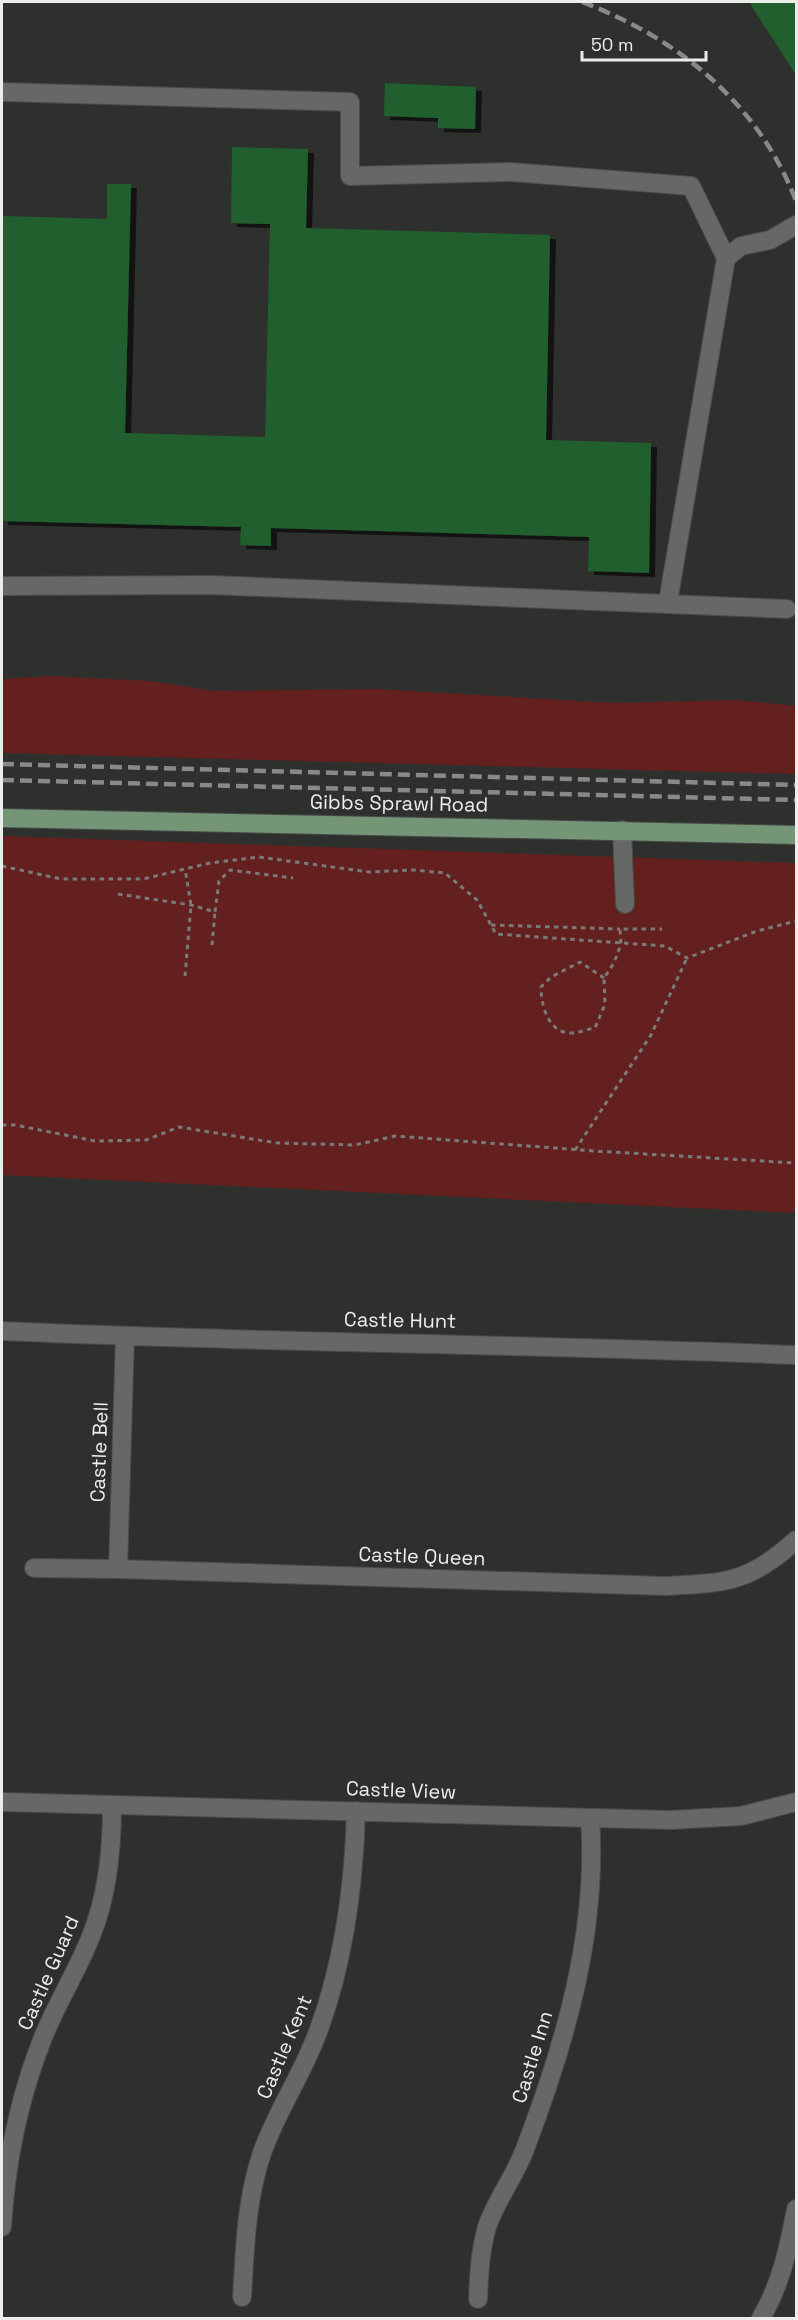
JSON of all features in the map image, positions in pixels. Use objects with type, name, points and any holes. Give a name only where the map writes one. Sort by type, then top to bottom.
[{"type":"main road","name":"Gibbs Sprawl Road","points":[[2,818],[796,835]]},
{"type":"street","points":[[2,92],[350,102],[350,176],[511,172],[691,186],[726,258],[668,603]]},
{"type":"street","points":[[726,258],[741,246],[770,240],[796,225]]},
{"type":"street","points":[[2,586],[211,585],[787,609]]},
{"type":"street","points":[[622,830],[625,904]]},
{"type":"street","name":"Castle Hunt","points":[[2,1331],[796,1355]]},
{"type":"street","name":"Castle Bell","points":[[118,1569],[124,1336]]},
{"type":"street","name":"Castle Queen","points":[[34,1568],[665,1586],[719,1583],[752,1573],[779,1555],[796,1540]]},
{"type":"street","name":"Castle View","points":[[2,1802],[696,1820],[741,1816],[796,1802]]},
{"type":"street","name":"Castle Guard","points":[[2,2228],[10,2147],[27,2082],[43,2038],[92,1935],[102,1902],[112,1837],[112,1806]]},
{"type":"street","name":"Castle Kent","points":[[242,2296],[248,2212],[254,2180],[263,2151],[319,2030],[337,1971],[346,1928],[354,1861],[356,1811]]},
{"type":"street","name":"Castle Inn","points":[[478,2299],[480,2259],[488,2226],[524,2153],[557,2062],[566,2030],[586,1933],[592,1854],[590,1818]]},
{"type":"street","points":[[761,2319],[782,2272],[796,2209]]},
{"type":"path","points":[[2,866],[61,879],[143,879],[210,862],[259,857],[369,872],[414,870],[445,873],[477,900],[496,934],[665,946],[687,957]]},
{"type":"path","points":[[185,869],[191,905],[185,976]]},
{"type":"path","points":[[212,945],[219,881],[230,870],[293,878]]},
{"type":"path","points":[[118,894],[191,905],[215,912]]},
{"type":"path","points":[[574,1150],[651,1035],[687,957],[757,931],[796,921]]},
{"type":"path","points":[[491,925],[662,929]]},
{"type":"path","points":[[604,978],[580,962],[550,977],[542,987],[541,1002],[548,1018],[556,1028],[570,1033],[595,1028],[605,1004],[604,978],[614,963],[621,944],[620,929]]},
{"type":"path","points":[[2,1125],[15,1125],[95,1141],[146,1140],[179,1127],[277,1143],[356,1145],[395,1136],[574,1150],[796,1163]]},
{"type":"shaded area","points":[[50,676],[151,681],[215,691],[377,689],[614,703],[736,700],[796,706],[796,774],[2,753],[2,679]]},
{"type":"shaded area","points":[[2,836],[796,863],[796,1213],[2,1175]]},
{"type":"building","points":[[749,2],[796,2],[796,75]]},
{"type":"building","points":[[385,83],[476,87],[475,129],[438,128],[438,118],[384,116]]},
{"type":"building","points":[[232,147],[308,149],[306,228],[550,235],[546,440],[651,443],[649,573],[588,571],[589,537],[271,528],[271,546],[240,545],[241,527],[2,521],[2,216],[107,219],[107,184],[131,184],[125,433],[265,437],[270,224],[231,223]]},
{"type":"railway","points":[[582,2],[651,35],[682,55],[711,79],[737,105],[760,134],[780,166],[796,201]]},
{"type":"railway","points":[[2,764],[796,785]]},
{"type":"railway","points":[[2,780],[796,800]]}]
